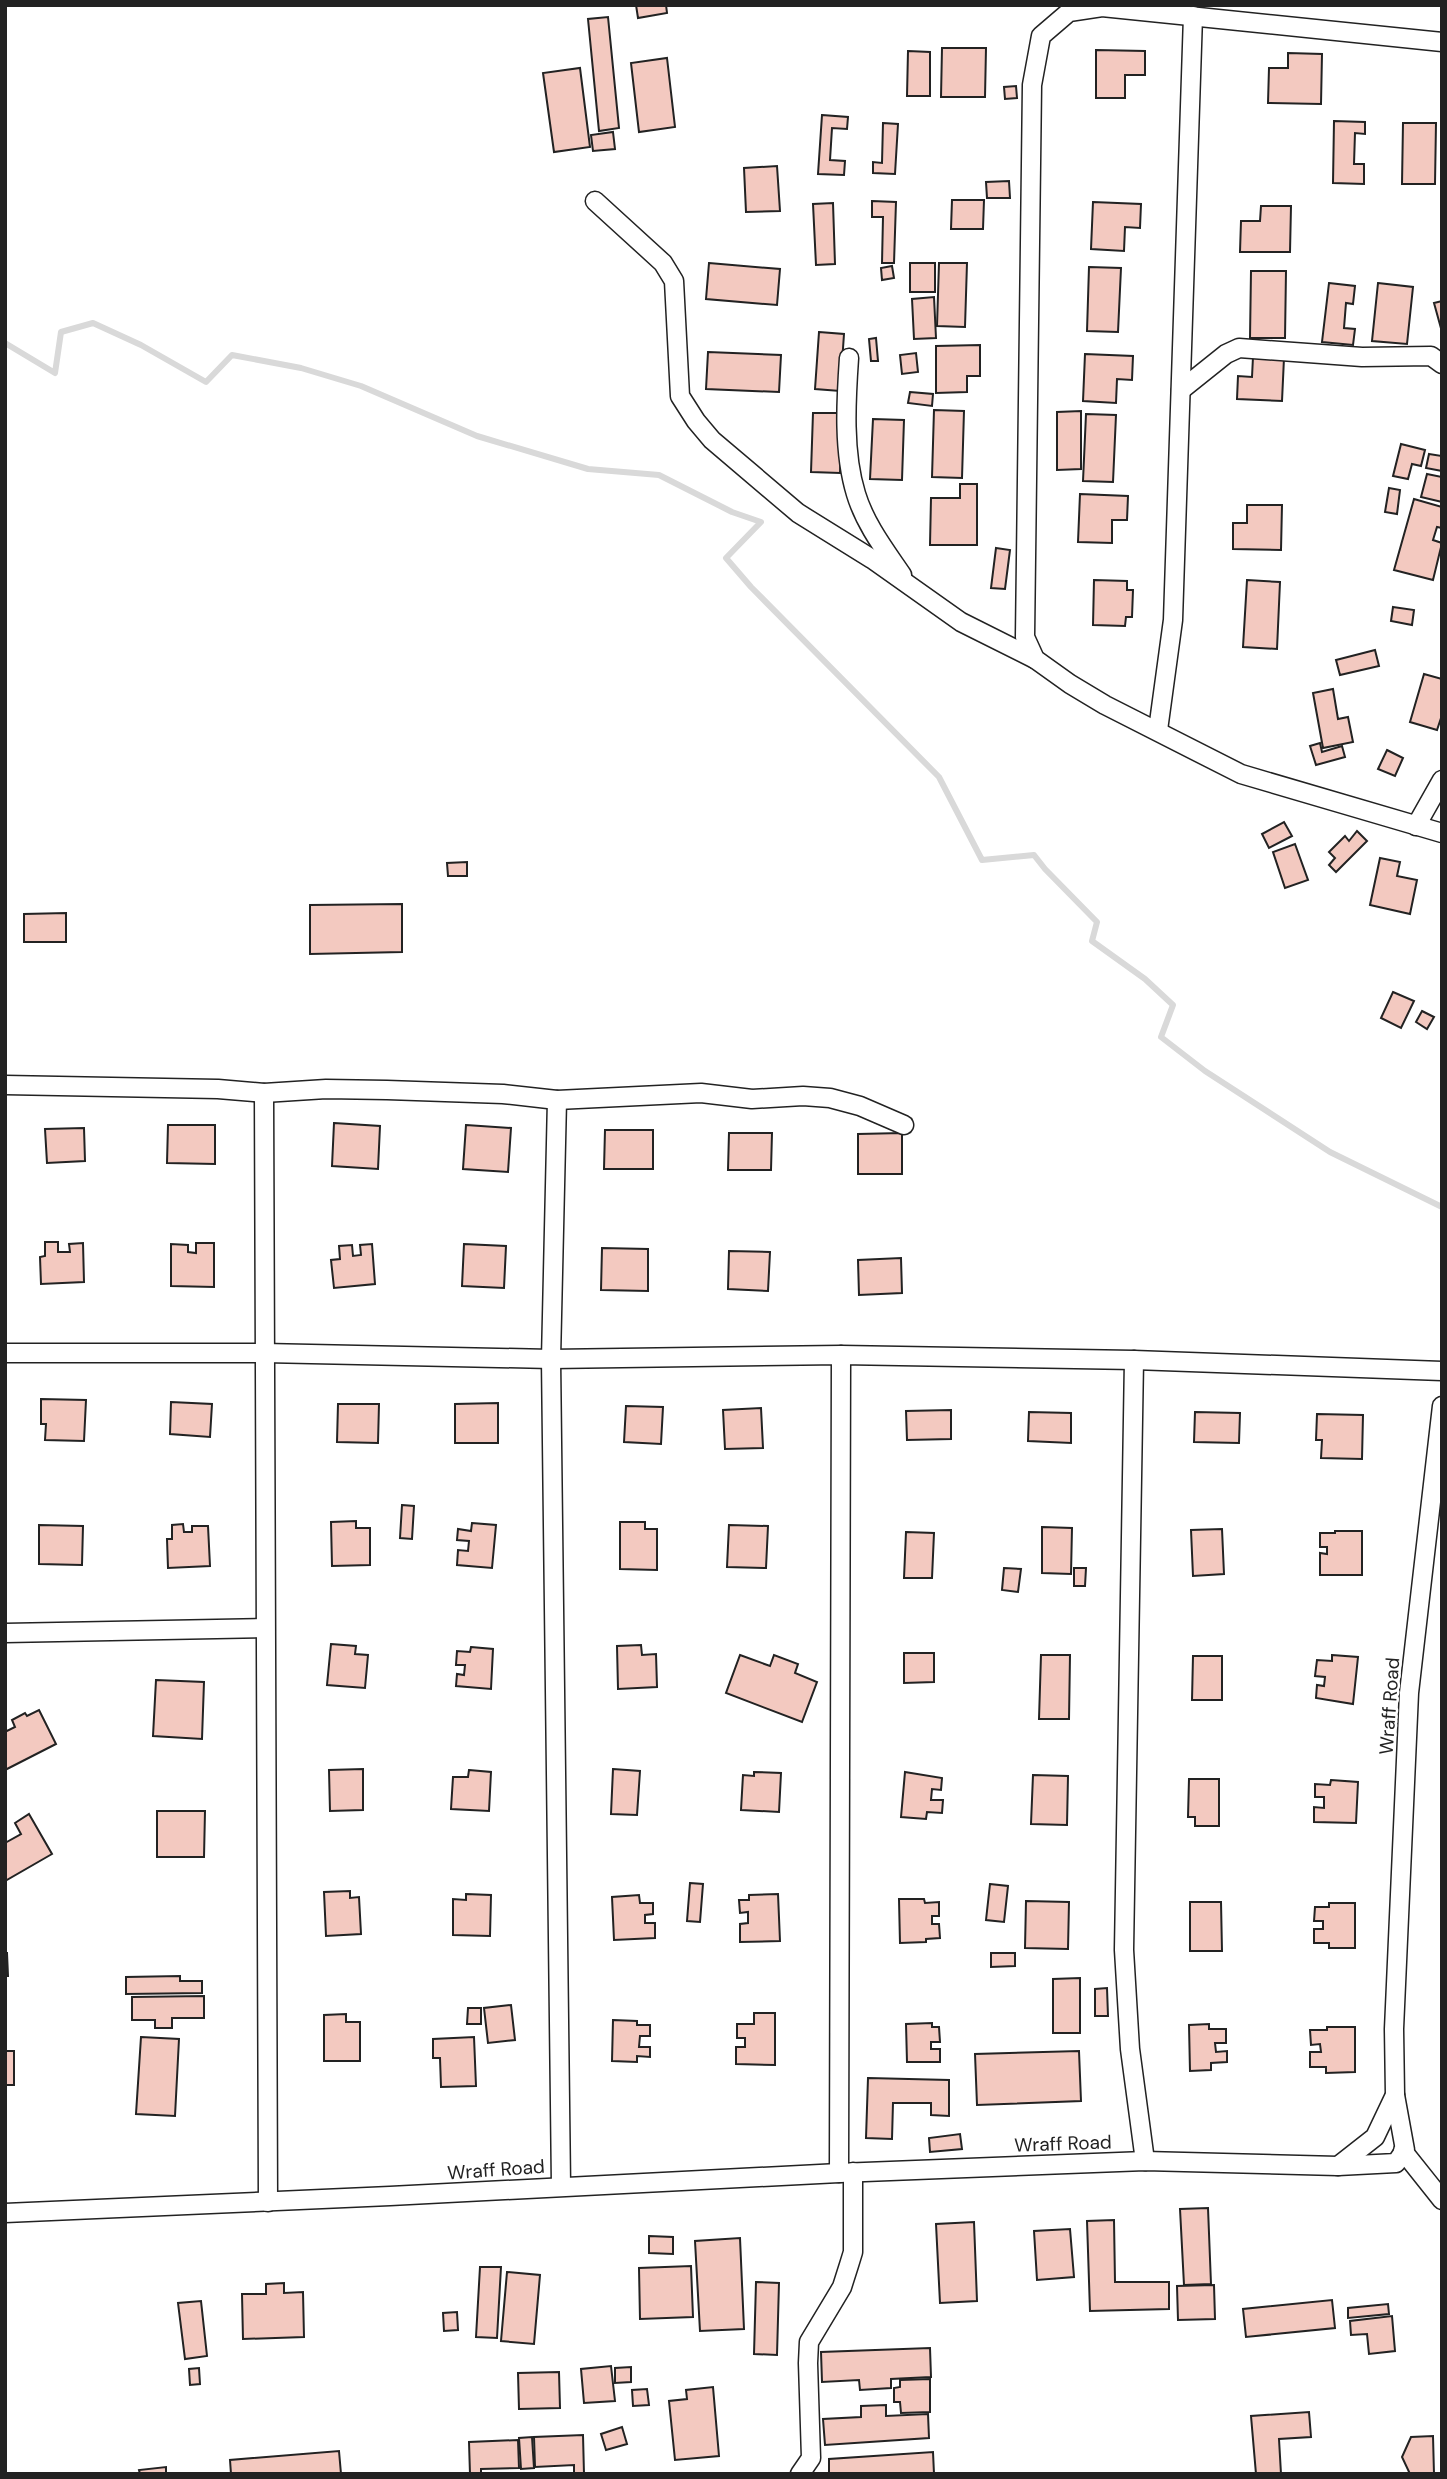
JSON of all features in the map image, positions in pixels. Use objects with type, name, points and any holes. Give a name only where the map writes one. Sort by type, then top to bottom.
[{"type":"street","points":[[1035,659],[1025,637],[1032,85],[1041,36],[1069,12],[1102,7],[1442,42]]},
{"type":"street","points":[[1158,730],[1173,620],[1193,16]]},
{"type":"street","points":[[595,201],[663,264],[674,281],[680,397],[712,440],[798,513],[872,559],[961,622],[1035,659],[1104,705],[1241,774],[1442,833]]},
{"type":"street","points":[[1181,390],[1226,354],[1239,348],[1362,357],[1430,356],[1442,363]]},
{"type":"street","points":[[849,358],[846,406],[849,453],[856,494],[872,529],[908,585]]},
{"type":"street","points":[[1416,826],[1442,780]]},
{"type":"street","points":[[5,1084],[218,1089],[264,1093],[326,1089],[387,1090],[503,1094],[556,1100],[701,1093],[752,1099],[803,1096],[830,1098],[860,1105],[904,1125]]},
{"type":"street","points":[[264,1093],[268,2202]]},
{"type":"street","points":[[556,1100],[551,1359],[561,2186]]},
{"type":"street","points":[[5,1353],[264,1353],[551,1359],[841,1355],[1134,1360],[1442,1371]]},
{"type":"street","points":[[800,2474],[811,2458],[809,2342],[842,2287],[853,2252],[846,2173],[841,1355]]},
{"type":"street","points":[[1134,1360],[1124,1950],[1130,2049],[1145,2161]]},
{"type":"street","name":"Wraff Road","points":[[5,2213],[1145,2161],[1338,2166],[1375,2137],[1395,2095],[1394,2029],[1409,1693],[1442,1406]]},
{"type":"street","points":[[5,1633],[265,1628]]},
{"type":"street","points":[[1338,2166],[1396,2163],[1405,2150],[1395,2095]]},
{"type":"street","points":[[1403,2151],[1442,2200]]},
{"type":"building","points":[[636,5],[666,5],[667,13],[638,18]]},
{"type":"building","points":[[608,17],[619,128],[599,131],[588,19]]},
{"type":"building","points":[[942,48],[986,48],[985,97],[941,97]]},
{"type":"building","points":[[1096,50],[1145,51],[1145,75],[1125,75],[1125,98],[1096,98]]},
{"type":"building","points":[[908,51],[930,52],[930,96],[907,96]]},
{"type":"building","points":[[1288,53],[1322,54],[1321,104],[1268,103],[1269,68],[1288,68]]},
{"type":"building","points":[[667,58],[675,127],[639,132],[631,63]]},
{"type":"building","points":[[580,68],[590,147],[554,152],[543,73]]},
{"type":"building","points":[[1016,86],[1017,98],[1005,99],[1004,87]]},
{"type":"building","points":[[822,115],[848,117],[847,129],[832,128],[830,160],[845,161],[844,175],[818,174]]},
{"type":"building","points":[[1334,121],[1365,122],[1365,134],[1355,133],[1354,164],[1364,164],[1364,184],[1333,183]]},
{"type":"building","points":[[883,123],[898,124],[895,174],[873,173],[873,162],[882,163]]},
{"type":"building","points":[[1403,123],[1436,123],[1435,184],[1402,184]]},
{"type":"building","points":[[613,132],[615,149],[593,151],[591,135]]},
{"type":"building","points":[[777,166],[780,211],[746,212],[744,168]]},
{"type":"building","points":[[1009,181],[1010,198],[987,198],[986,182]]},
{"type":"building","points":[[952,200],[984,200],[983,229],[951,229]]},
{"type":"building","points":[[872,201],[896,202],[894,263],[882,263],[883,217],[872,217]]},
{"type":"building","points":[[1093,202],[1141,204],[1140,228],[1125,227],[1124,251],[1091,249]]},
{"type":"building","points":[[833,203],[835,264],[816,265],[813,204]]},
{"type":"building","points":[[1261,206],[1291,206],[1290,252],[1240,252],[1241,221],[1260,221]]},
{"type":"building","points":[[709,263],[780,269],[777,305],[706,299]]},
{"type":"building","points":[[910,263],[935,263],[935,292],[910,292]]},
{"type":"building","points":[[939,263],[967,263],[965,327],[937,326]]},
{"type":"building","points":[[892,266],[894,278],[882,280],[881,268]]},
{"type":"building","points":[[1089,267],[1121,268],[1118,332],[1087,331]]},
{"type":"building","points":[[1251,271],[1286,271],[1285,338],[1250,338]]},
{"type":"building","points":[[1329,283],[1355,286],[1353,304],[1346,303],[1344,328],[1355,329],[1353,345],[1322,342]]},
{"type":"building","points":[[1378,283],[1413,287],[1407,344],[1372,341]]},
{"type":"building","points":[[934,297],[936,338],[914,339],[912,299]]},
{"type":"building","points":[[1442,301],[1442,332],[1434,303]]},
{"type":"building","points":[[819,332],[844,334],[840,391],[815,389]]},
{"type":"building","points":[[876,338],[878,361],[871,361],[869,339]]},
{"type":"building","points":[[980,345],[980,376],[967,376],[967,392],[936,393],[936,346]]},
{"type":"building","points":[[708,352],[781,355],[779,392],[706,389]]},
{"type":"building","points":[[916,353],[918,372],[902,374],[900,355]]},
{"type":"building","points":[[1085,354],[1133,356],[1132,380],[1117,379],[1116,403],[1083,401]]},
{"type":"building","points":[[1253,357],[1284,358],[1282,401],[1237,399],[1238,376],[1252,377]]},
{"type":"building","points":[[910,392],[933,394],[932,406],[908,403]]},
{"type":"building","points":[[934,410],[964,411],[962,478],[932,477]]},
{"type":"building","points":[[1081,411],[1081,469],[1057,470],[1057,412]]},
{"type":"building","points":[[813,413],[842,413],[840,473],[811,472]]},
{"type":"building","points":[[1086,414],[1116,415],[1113,482],[1083,481]]},
{"type":"building","points":[[873,419],[904,420],[902,480],[870,479]]},
{"type":"building","points":[[1401,444],[1425,450],[1421,466],[1412,464],[1408,479],[1393,476]]},
{"type":"building","points":[[1429,454],[1442,456],[1442,471],[1426,468]]},
{"type":"building","points":[[1427,474],[1442,477],[1442,502],[1421,497]]},
{"type":"building","points":[[960,484],[977,484],[977,545],[930,545],[931,498],[960,498]]},
{"type":"building","points":[[1389,488],[1400,490],[1397,514],[1385,512]]},
{"type":"building","points":[[1080,494],[1128,496],[1127,520],[1112,520],[1112,543],[1078,542]]},
{"type":"building","points":[[1414,499],[1442,507],[1442,528],[1437,527],[1433,540],[1442,543],[1433,580],[1394,570]]},
{"type":"building","points":[[1247,505],[1282,505],[1281,550],[1233,549],[1233,523],[1247,523]]},
{"type":"building","points":[[996,548],[1010,550],[1005,589],[991,588]]},
{"type":"building","points":[[1094,580],[1127,581],[1127,590],[1133,590],[1132,617],[1126,617],[1125,626],[1093,625]]},
{"type":"building","points":[[1247,580],[1280,582],[1277,649],[1243,647]]},
{"type":"building","points":[[1393,607],[1414,610],[1412,625],[1391,621]]},
{"type":"building","points":[[1375,650],[1379,666],[1340,675],[1336,660]]},
{"type":"building","points":[[1424,674],[1442,679],[1442,715],[1437,730],[1410,722]]},
{"type":"building","points":[[1333,689],[1338,719],[1348,717],[1353,742],[1323,748],[1313,693]]},
{"type":"building","points":[[1320,743],[1322,752],[1342,746],[1345,757],[1316,765],[1310,746]]},
{"type":"building","points":[[1387,750],[1403,758],[1395,776],[1378,769]]},
{"type":"building","points":[[1284,822],[1292,836],[1269,848],[1262,834]]},
{"type":"building","points":[[1357,831],[1367,841],[1336,872],[1329,865],[1335,858],[1329,852],[1345,836],[1349,841]]},
{"type":"building","points":[[1295,844],[1308,880],[1285,888],[1273,852]]},
{"type":"building","points":[[1380,858],[1400,862],[1397,876],[1417,880],[1410,914],[1370,905]]},
{"type":"building","points":[[467,862],[467,876],[448,876],[447,863]]},
{"type":"building","points":[[402,904],[402,952],[310,954],[310,905]]},
{"type":"building","points":[[66,913],[66,942],[24,942],[24,914]]},
{"type":"building","points":[[1393,992],[1414,1001],[1401,1028],[1381,1018]]},
{"type":"building","points":[[1422,1011],[1434,1017],[1427,1029],[1416,1022]]},
{"type":"building","points":[[334,1123],[380,1126],[378,1169],[332,1166]]},
{"type":"building","points":[[168,1125],[215,1125],[215,1164],[167,1163]]},
{"type":"building","points":[[466,1125],[511,1128],[508,1172],[463,1169]]},
{"type":"building","points":[[84,1128],[85,1161],[47,1163],[45,1129]]},
{"type":"building","points":[[605,1130],[653,1130],[653,1169],[604,1169]]},
{"type":"building","points":[[729,1133],[772,1133],[771,1170],[728,1170]]},
{"type":"building","points":[[902,1133],[902,1174],[858,1174],[858,1134]]},
{"type":"building","points":[[45,1242],[58,1242],[58,1252],[70,1252],[69,1244],[83,1243],[84,1282],[41,1284],[40,1257],[45,1256]]},
{"type":"building","points":[[196,1243],[214,1243],[214,1287],[171,1286],[171,1244],[188,1245],[188,1252],[196,1253]]},
{"type":"building","points":[[372,1244],[375,1284],[334,1288],[331,1260],[340,1259],[339,1246],[352,1245],[353,1256],[361,1255],[360,1245]]},
{"type":"building","points":[[464,1244],[506,1246],[504,1288],[462,1286]]},
{"type":"building","points":[[602,1248],[648,1249],[648,1291],[601,1290]]},
{"type":"building","points":[[729,1251],[770,1252],[768,1291],[728,1289]]},
{"type":"building","points":[[901,1258],[902,1293],[859,1295],[858,1260]]},
{"type":"building","points":[[41,1399],[86,1400],[84,1441],[45,1440],[46,1424],[41,1424]]},
{"type":"building","points":[[171,1402],[212,1404],[210,1437],[170,1434]]},
{"type":"building","points":[[498,1403],[498,1443],[455,1443],[455,1404]]},
{"type":"building","points":[[338,1404],[379,1404],[378,1443],[337,1442]]},
{"type":"building","points":[[626,1406],[663,1407],[661,1444],[624,1442]]},
{"type":"building","points":[[761,1408],[763,1448],[725,1449],[723,1410]]},
{"type":"building","points":[[951,1410],[951,1439],[907,1440],[906,1411]]},
{"type":"building","points":[[1029,1412],[1071,1413],[1071,1443],[1028,1441]]},
{"type":"building","points":[[1195,1412],[1240,1413],[1239,1443],[1194,1442]]},
{"type":"building","points":[[1317,1414],[1363,1415],[1362,1459],[1321,1458],[1322,1440],[1316,1440]]},
{"type":"building","points":[[402,1505],[414,1506],[412,1539],[400,1538]]},
{"type":"building","points":[[356,1521],[356,1528],[370,1528],[370,1565],[332,1566],[331,1522]]},
{"type":"building","points":[[620,1522],[645,1522],[645,1529],[657,1529],[657,1570],[620,1569]]},
{"type":"building","points":[[472,1523],[496,1525],[492,1568],[457,1565],[458,1550],[468,1551],[469,1541],[457,1540],[458,1529],[471,1531]]},
{"type":"building","points":[[183,1524],[184,1532],[192,1532],[192,1526],[208,1526],[210,1566],[168,1568],[167,1539],[172,1539],[172,1525]]},
{"type":"building","points":[[39,1525],[83,1526],[82,1565],[39,1564]]},
{"type":"building","points":[[729,1525],[768,1526],[766,1568],[727,1567]]},
{"type":"building","points":[[1042,1527],[1072,1528],[1071,1574],[1042,1573]]},
{"type":"building","points":[[1222,1529],[1224,1574],[1193,1576],[1191,1530]]},
{"type":"building","points":[[1362,1531],[1362,1575],[1320,1575],[1320,1553],[1327,1554],[1327,1547],[1320,1547],[1320,1533]]},
{"type":"building","points":[[906,1532],[934,1533],[932,1578],[904,1578]]},
{"type":"building","points":[[1004,1568],[1021,1569],[1018,1592],[1002,1590]]},
{"type":"building","points":[[1074,1568],[1086,1568],[1085,1586],[1074,1586]]},
{"type":"building","points":[[331,1644],[356,1646],[355,1654],[368,1655],[365,1688],[327,1685]]},
{"type":"building","points":[[641,1645],[642,1655],[656,1654],[657,1687],[618,1689],[617,1646]]},
{"type":"building","points":[[471,1647],[493,1649],[491,1689],[456,1686],[457,1674],[464,1675],[465,1665],[456,1665],[457,1651],[470,1652]]},
{"type":"building","points":[[904,1653],[934,1653],[934,1682],[904,1683]]},
{"type":"building","points":[[740,1655],[770,1666],[774,1655],[798,1664],[795,1673],[817,1682],[802,1722],[726,1693]]},
{"type":"building","points":[[1041,1655],[1070,1655],[1069,1719],[1039,1719]]},
{"type":"building","points":[[1332,1655],[1358,1657],[1353,1704],[1316,1698],[1317,1685],[1324,1686],[1325,1677],[1315,1676],[1317,1660],[1332,1661]]},
{"type":"building","points":[[1193,1656],[1222,1656],[1222,1700],[1192,1700]]},
{"type":"building","points":[[156,1680],[204,1682],[202,1739],[153,1736]]},
{"type":"building","points":[[39,1710],[56,1744],[5,1770],[5,1728],[7,1731],[15,1727],[12,1720],[25,1713],[27,1716]]},
{"type":"building","points":[[363,1769],[363,1810],[330,1811],[329,1770]]},
{"type":"building","points":[[613,1769],[640,1771],[637,1815],[611,1814]]},
{"type":"building","points":[[469,1770],[491,1772],[489,1811],[451,1809],[453,1777],[468,1777]]},
{"type":"building","points":[[754,1772],[781,1773],[779,1812],[741,1810],[743,1775],[754,1776]]},
{"type":"building","points":[[905,1772],[942,1778],[941,1790],[932,1789],[931,1800],[943,1800],[942,1813],[927,1812],[926,1819],[901,1817]]},
{"type":"building","points":[[1033,1775],[1068,1776],[1067,1825],[1031,1824]]},
{"type":"building","points":[[1189,1779],[1219,1779],[1219,1826],[1195,1826],[1195,1817],[1188,1817]]},
{"type":"building","points":[[1331,1780],[1358,1782],[1356,1823],[1314,1822],[1314,1807],[1324,1808],[1324,1797],[1315,1797],[1315,1784],[1330,1785]]},
{"type":"building","points":[[157,1811],[205,1811],[204,1857],[157,1857]]},
{"type":"building","points":[[29,1814],[52,1854],[5,1881],[5,1843],[21,1834],[15,1823]]},
{"type":"building","points":[[690,1883],[703,1884],[700,1922],[687,1921]]},
{"type":"building","points":[[990,1884],[1008,1886],[1004,1922],[986,1920]]},
{"type":"building","points":[[350,1891],[350,1898],[359,1897],[361,1934],[326,1936],[324,1892]]},
{"type":"building","points":[[466,1894],[491,1895],[490,1936],[453,1935],[453,1899],[466,1900]]},
{"type":"building","points":[[778,1894],[780,1941],[740,1942],[740,1924],[748,1923],[748,1912],[740,1913],[739,1900],[749,1900],[749,1895]]},
{"type":"building","points":[[639,1895],[640,1903],[653,1903],[653,1914],[645,1915],[645,1923],[655,1923],[655,1938],[614,1940],[612,1897]]},
{"type":"building","points":[[899,1899],[939,1902],[939,1916],[932,1916],[932,1924],[939,1924],[940,1938],[926,1939],[926,1942],[900,1943]]},
{"type":"building","points":[[1026,1901],[1069,1902],[1068,1949],[1025,1948]]},
{"type":"building","points":[[1190,1902],[1221,1902],[1222,1951],[1190,1951]]},
{"type":"building","points":[[1329,1903],[1355,1903],[1355,1948],[1329,1948],[1329,1943],[1314,1943],[1314,1929],[1323,1929],[1323,1921],[1314,1921],[1315,1907],[1329,1907]]},
{"type":"building","points":[[7,1953],[8,1976],[5,1976]]},
{"type":"building","points":[[991,1953],[1015,1953],[1015,1966],[991,1967]]},
{"type":"building","points":[[180,1976],[180,1981],[202,1981],[202,1993],[126,1994],[126,1977]]},
{"type":"building","points":[[1080,1978],[1080,2033],[1053,2033],[1053,1979]]},
{"type":"building","points":[[1107,1988],[1108,2016],[1095,2016],[1095,1989]]},
{"type":"building","points":[[204,1996],[204,2018],[172,2018],[172,2028],[155,2028],[155,2020],[132,2020],[132,1997]]},
{"type":"building","points":[[511,2005],[515,2040],[488,2043],[484,2008]]},
{"type":"building","points":[[468,2008],[481,2008],[481,2024],[467,2024]]},
{"type":"building","points":[[754,2013],[775,2013],[775,2065],[736,2064],[736,2047],[745,2047],[745,2038],[737,2038],[737,2024],[754,2024]]},
{"type":"building","points":[[346,2014],[346,2022],[360,2022],[360,2061],[324,2061],[324,2015]]},
{"type":"building","points":[[613,2020],[637,2021],[637,2025],[650,2025],[650,2036],[640,2036],[639,2047],[650,2047],[650,2057],[637,2056],[637,2062],[612,2061]]},
{"type":"building","points":[[932,2023],[932,2027],[939,2027],[940,2042],[931,2042],[931,2049],[940,2049],[940,2062],[907,2062],[906,2024]]},
{"type":"building","points":[[1209,2024],[1209,2029],[1226,2029],[1226,2043],[1215,2043],[1216,2052],[1227,2051],[1227,2062],[1211,2063],[1211,2070],[1190,2071],[1189,2025]]},
{"type":"building","points":[[1327,2027],[1355,2027],[1355,2072],[1326,2073],[1326,2067],[1310,2067],[1310,2052],[1321,2052],[1320,2044],[1311,2045],[1310,2030],[1327,2030]]},
{"type":"building","points":[[141,2037],[179,2039],[175,2116],[136,2114]]},
{"type":"building","points":[[474,2037],[476,2086],[441,2087],[440,2058],[433,2058],[433,2039]]},
{"type":"building","points":[[5,2051],[14,2051],[14,2085],[5,2085]]},
{"type":"building","points":[[1079,2051],[1081,2101],[977,2105],[975,2054]]},
{"type":"building","points":[[868,2078],[949,2080],[949,2116],[931,2115],[931,2103],[893,2103],[892,2139],[866,2138]]},
{"type":"building","points":[[960,2134],[962,2149],[930,2152],[929,2138]]},
{"type":"building","points":[[1208,2208],[1211,2284],[1184,2285],[1180,2209]]},
{"type":"building","points":[[1114,2220],[1115,2282],[1169,2282],[1169,2309],[1090,2311],[1087,2221]]},
{"type":"building","points":[[974,2222],[977,2301],[940,2303],[936,2224]]},
{"type":"building","points":[[1070,2229],[1074,2277],[1037,2280],[1034,2231]]},
{"type":"building","points":[[649,2236],[673,2237],[673,2254],[649,2253]]},
{"type":"building","points":[[740,2238],[744,2329],[700,2331],[695,2241]]},
{"type":"building","points":[[691,2266],[693,2317],[640,2319],[639,2268]]},
{"type":"building","points":[[480,2267],[501,2267],[497,2338],[476,2337]]},
{"type":"building","points":[[507,2272],[540,2275],[534,2344],[501,2341]]},
{"type":"building","points":[[756,2282],[779,2283],[777,2355],[754,2354]]},
{"type":"building","points":[[284,2283],[284,2293],[303,2292],[304,2337],[243,2339],[242,2294],[266,2294],[266,2284]]},
{"type":"building","points":[[1214,2285],[1215,2319],[1178,2320],[1177,2286]]},
{"type":"building","points":[[1332,2300],[1335,2328],[1246,2337],[1243,2309]]},
{"type":"building","points":[[201,2301],[207,2356],[185,2359],[178,2303]]},
{"type":"building","points":[[1388,2304],[1389,2314],[1348,2318],[1348,2308]]},
{"type":"building","points":[[457,2312],[458,2330],[444,2331],[443,2313]]},
{"type":"building","points":[[1392,2316],[1395,2351],[1369,2354],[1367,2334],[1351,2335],[1350,2321]]},
{"type":"building","points":[[930,2348],[931,2377],[891,2379],[891,2388],[860,2390],[859,2380],[822,2382],[821,2352]]},
{"type":"building","points":[[611,2366],[615,2401],[584,2403],[581,2369]]},
{"type":"building","points":[[631,2367],[631,2382],[615,2383],[615,2368]]},
{"type":"building","points":[[199,2368],[200,2384],[190,2385],[189,2369]]},
{"type":"building","points":[[559,2372],[560,2408],[519,2409],[518,2373]]},
{"type":"building","points":[[930,2379],[930,2412],[901,2413],[900,2402],[894,2402],[894,2388],[900,2387],[900,2380]]},
{"type":"building","points":[[713,2387],[719,2456],[675,2460],[669,2401],[687,2399],[686,2390]]},
{"type":"building","points":[[647,2389],[649,2405],[633,2406],[632,2390]]},
{"type":"building","points":[[886,2405],[886,2416],[928,2414],[929,2438],[825,2445],[823,2419],[861,2417],[861,2406]]},
{"type":"building","points":[[1309,2412],[1311,2437],[1279,2439],[1281,2474],[1256,2474],[1251,2416]]},
{"type":"building","points":[[622,2427],[627,2444],[606,2450],[601,2434]]},
{"type":"building","points":[[583,2435],[584,2474],[574,2474],[574,2465],[535,2467],[534,2437]]},
{"type":"building","points":[[1433,2436],[1434,2474],[1410,2474],[1402,2457],[1411,2437]]},
{"type":"building","points":[[532,2437],[534,2468],[521,2469],[519,2438]]},
{"type":"building","points":[[518,2440],[519,2468],[481,2469],[481,2474],[470,2474],[469,2442]]},
{"type":"building","points":[[339,2451],[341,2474],[231,2474],[230,2460]]},
{"type":"building","points":[[933,2452],[934,2474],[829,2474],[829,2459]]},
{"type":"building","points":[[166,2467],[166,2474],[140,2474],[139,2470]]},
{"type":"waterway","points":[[5,343],[55,373],[61,332],[93,323],[141,345],[206,382],[232,355],[301,368],[361,386],[477,436],[588,469],[659,475],[732,512],[761,522],[726,558],[751,587],[939,777],[982,860],[1034,855],[1097,922],[1092,941],[1145,979],[1173,1005],[1161,1037],[1205,1071],[1330,1152],[1442,1207]]}]
